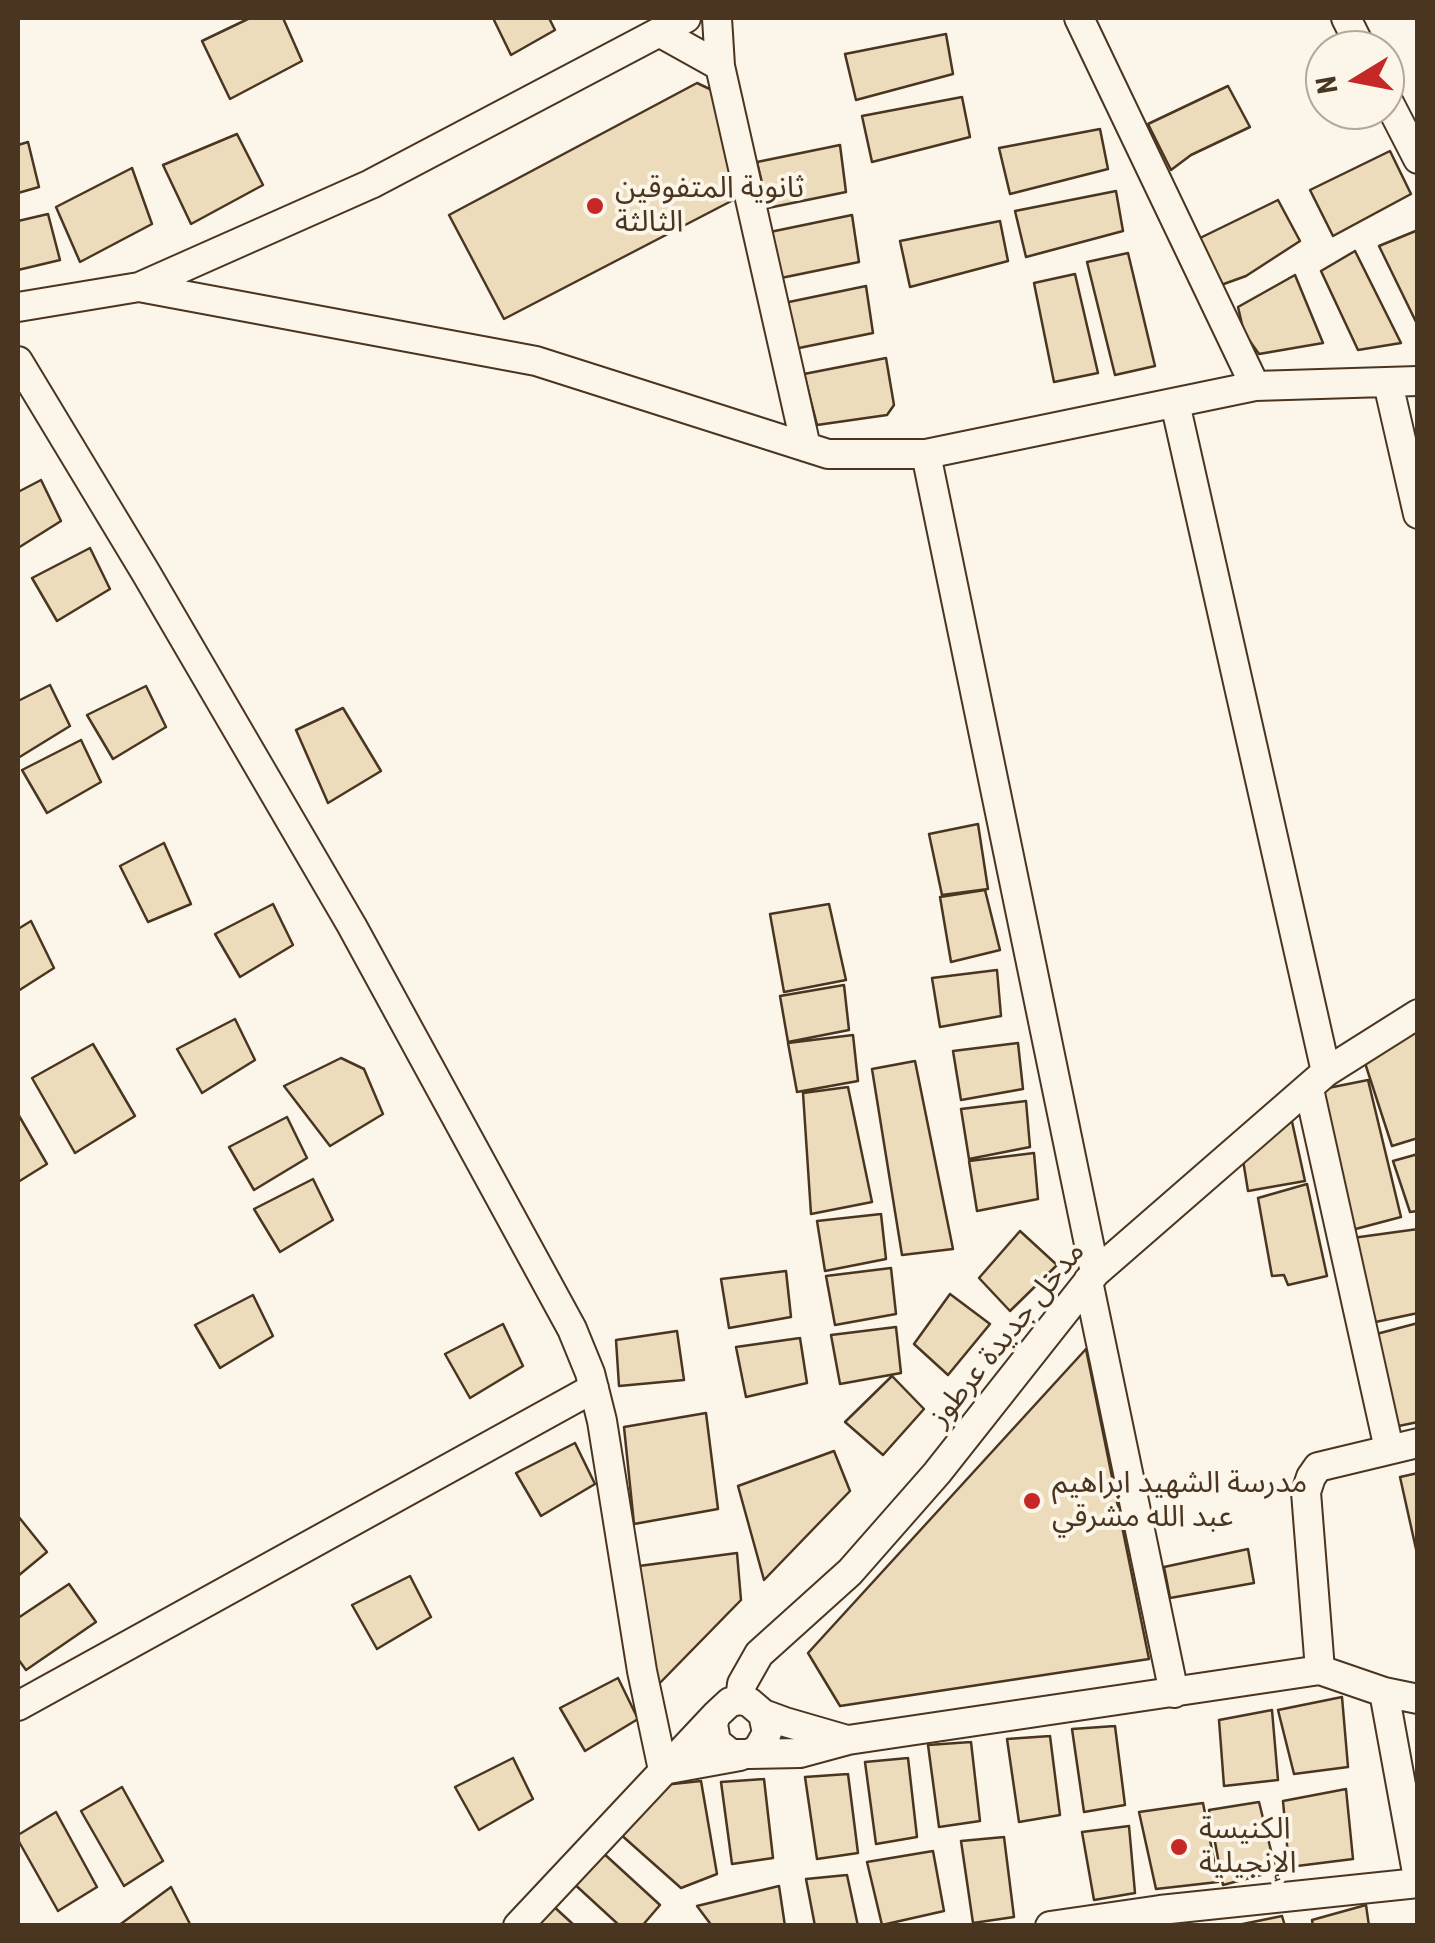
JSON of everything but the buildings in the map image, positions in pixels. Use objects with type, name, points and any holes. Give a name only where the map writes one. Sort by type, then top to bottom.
[{"type":"street","points":[[18,307],[139,287],[370,184],[686,18]]},
{"type":"street","points":[[716,18],[720,66],[806,448]]},
{"type":"street","points":[[1078,18],[1255,386]]},
{"type":"street","points":[[659,32],[720,66]]},
{"type":"street","points":[[1403,130],[1417,156]]},
{"type":"street","points":[[139,287],[536,361],[828,454],[926,454],[1255,386],[1418,380]]},
{"type":"street","points":[[18,361],[352,926],[572,1328],[594,1388],[642,1671],[663,1770]]},
{"type":"street","points":[[1388,383],[1418,514]]},
{"type":"street","points":[[1175,403],[1318,1080],[1389,1449]]},
{"type":"street","points":[[926,454],[1174,1693]]},
{"type":"street","name":"مدخل جديدة عرطوز","points":[[745,1755],[758,1749],[767,1733],[740,1710],[742,1684],[759,1654],[850,1572],[937,1472],[1091,1277],[1318,1080],[1418,1014]]},
{"type":"street","points":[[18,1706],[594,1388]]},
{"type":"street","points":[[1320,1670],[1306,1492],[1318,1467],[1418,1443]]},
{"type":"street","points":[[848,1740],[740,1710],[713,1724],[716,1742],[730,1754],[800,1753],[848,1740],[1320,1670],[1418,1699]]},
{"type":"street","points":[[1050,1926],[1161,1918],[1418,1880],[1384,1692]]},
{"type":"street","points":[[518,1926],[663,1770],[740,1710]]},
{"type":"street","points":[[663,1770],[745,1755]]},
{"type":"place","name":"ثانوية المتفوقين الثالثة","points":[[595,206]]},
{"type":"place","name":"مدرسة الشهيد ابراهيم عبد الله مشرقي","points":[[1032,1501]]},
{"type":"place","name":"الكنيسة الإنجيلية","points":[[1179,1847]]}]
